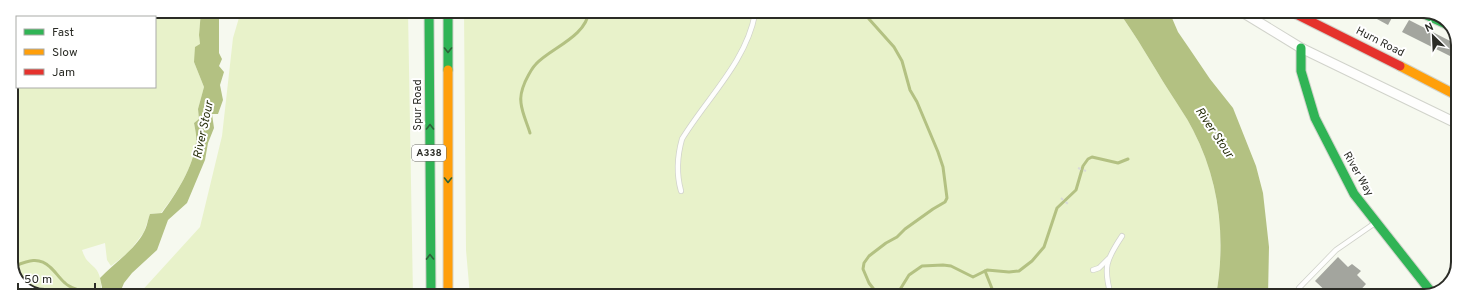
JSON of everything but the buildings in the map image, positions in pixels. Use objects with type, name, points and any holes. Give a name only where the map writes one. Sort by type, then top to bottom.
[{"type":"main road","name":"Spur Road","points":[[429,18],[431,289]]},
{"type":"main road","name":"A338","points":[[448,18],[448,289]]},
{"type":"main road","name":"Hurn Road","points":[[1304,18],[1451,92]]},
{"type":"main road","name":"River Way","points":[[1301,48],[1301,71],[1314,118],[1354,194],[1429,289]]},
{"type":"street","points":[[1252,18],[1301,48],[1451,121]]},
{"type":"lane","points":[[681,191],[678,180],[678,156],[682,139],[744,46],[753,25],[754,18]]},
{"type":"lane","points":[[1300,289],[1299,288],[1336,250],[1377,222]]},
{"type":"lane","points":[[1109,289],[1106,267],[1109,258],[1122,236]]},
{"type":"lane","points":[[1093,270],[1102,265],[1109,258]]},
{"type":"path","points":[[1078,168],[1086,171]]},
{"type":"path","points":[[1061,198],[1068,204]]},
{"type":"shaded area","points":[[156,18],[200,18],[200,44],[194,62],[204,87],[198,109],[199,119],[194,123],[196,140],[192,161],[173,197],[161,213],[150,214],[144,232],[129,252],[111,266],[107,260],[105,243],[82,250],[88,262],[99,274],[101,289],[36,288],[25,280],[20,272],[18,264],[18,88],[156,88]]},
{"type":"shaded area","points":[[239,18],[408,18],[413,289],[143,289],[200,227],[222,136],[233,38]]},
{"type":"shaded area","points":[[464,18],[1123,18],[1193,130],[1202,150],[1215,190],[1220,232],[1219,275],[1217,289],[469,289],[466,250]]},
{"type":"water","name":"River Stour","points":[[200,18],[219,18],[219,53],[222,59],[219,66],[224,72],[220,85],[223,100],[218,114],[212,114],[214,128],[208,143],[205,160],[187,203],[168,220],[157,250],[132,273],[124,283],[122,289],[102,289],[100,278],[140,239],[145,230],[150,214],[162,213],[184,179],[192,161],[196,140],[194,123],[199,119],[198,109],[204,87],[194,62],[195,47],[200,44]]},
{"type":"water","name":"River Stour","points":[[1123,18],[1172,18],[1178,32],[1210,79],[1233,108],[1256,166],[1263,193],[1269,247],[1268,289],[1217,289],[1219,275],[1220,232],[1215,190],[1209,170],[1193,130]]},
{"type":"waterway","points":[[530,133],[522,110],[521,101],[525,82],[536,64],[542,58],[575,35],[582,28],[587,18]]},
{"type":"waterway","points":[[868,18],[894,47],[902,61],[910,90],[917,102],[943,167],[947,198],[945,202],[933,209],[905,229],[897,237],[886,243],[869,256],[864,263],[863,269],[869,283],[874,289]]},
{"type":"waterway","points":[[900,289],[909,275],[922,266],[951,266],[973,277],[987,270],[1009,272],[1019,271],[1032,261],[1044,247],[1057,208],[1076,190],[1083,166],[1088,159],[1092,157],[1118,163],[1128,159]]},
{"type":"waterway","points":[[18,265],[36,260],[41,261],[52,269],[67,285],[76,289]]},
{"type":"waterway","points":[[985,271],[992,289]]},
{"type":"traffic: fast","points":[[429,18],[431,289]]},
{"type":"traffic: fast","points":[[448,18],[448,70]]},
{"type":"traffic: fast","points":[[1301,48],[1301,71],[1315,118],[1354,194],[1429,289]]},
{"type":"traffic: slow","points":[[1400,66],[1451,92]]},
{"type":"traffic: slow","points":[[448,70],[448,289]]},
{"type":"traffic: jam","points":[[1304,18],[1400,66]]}]
